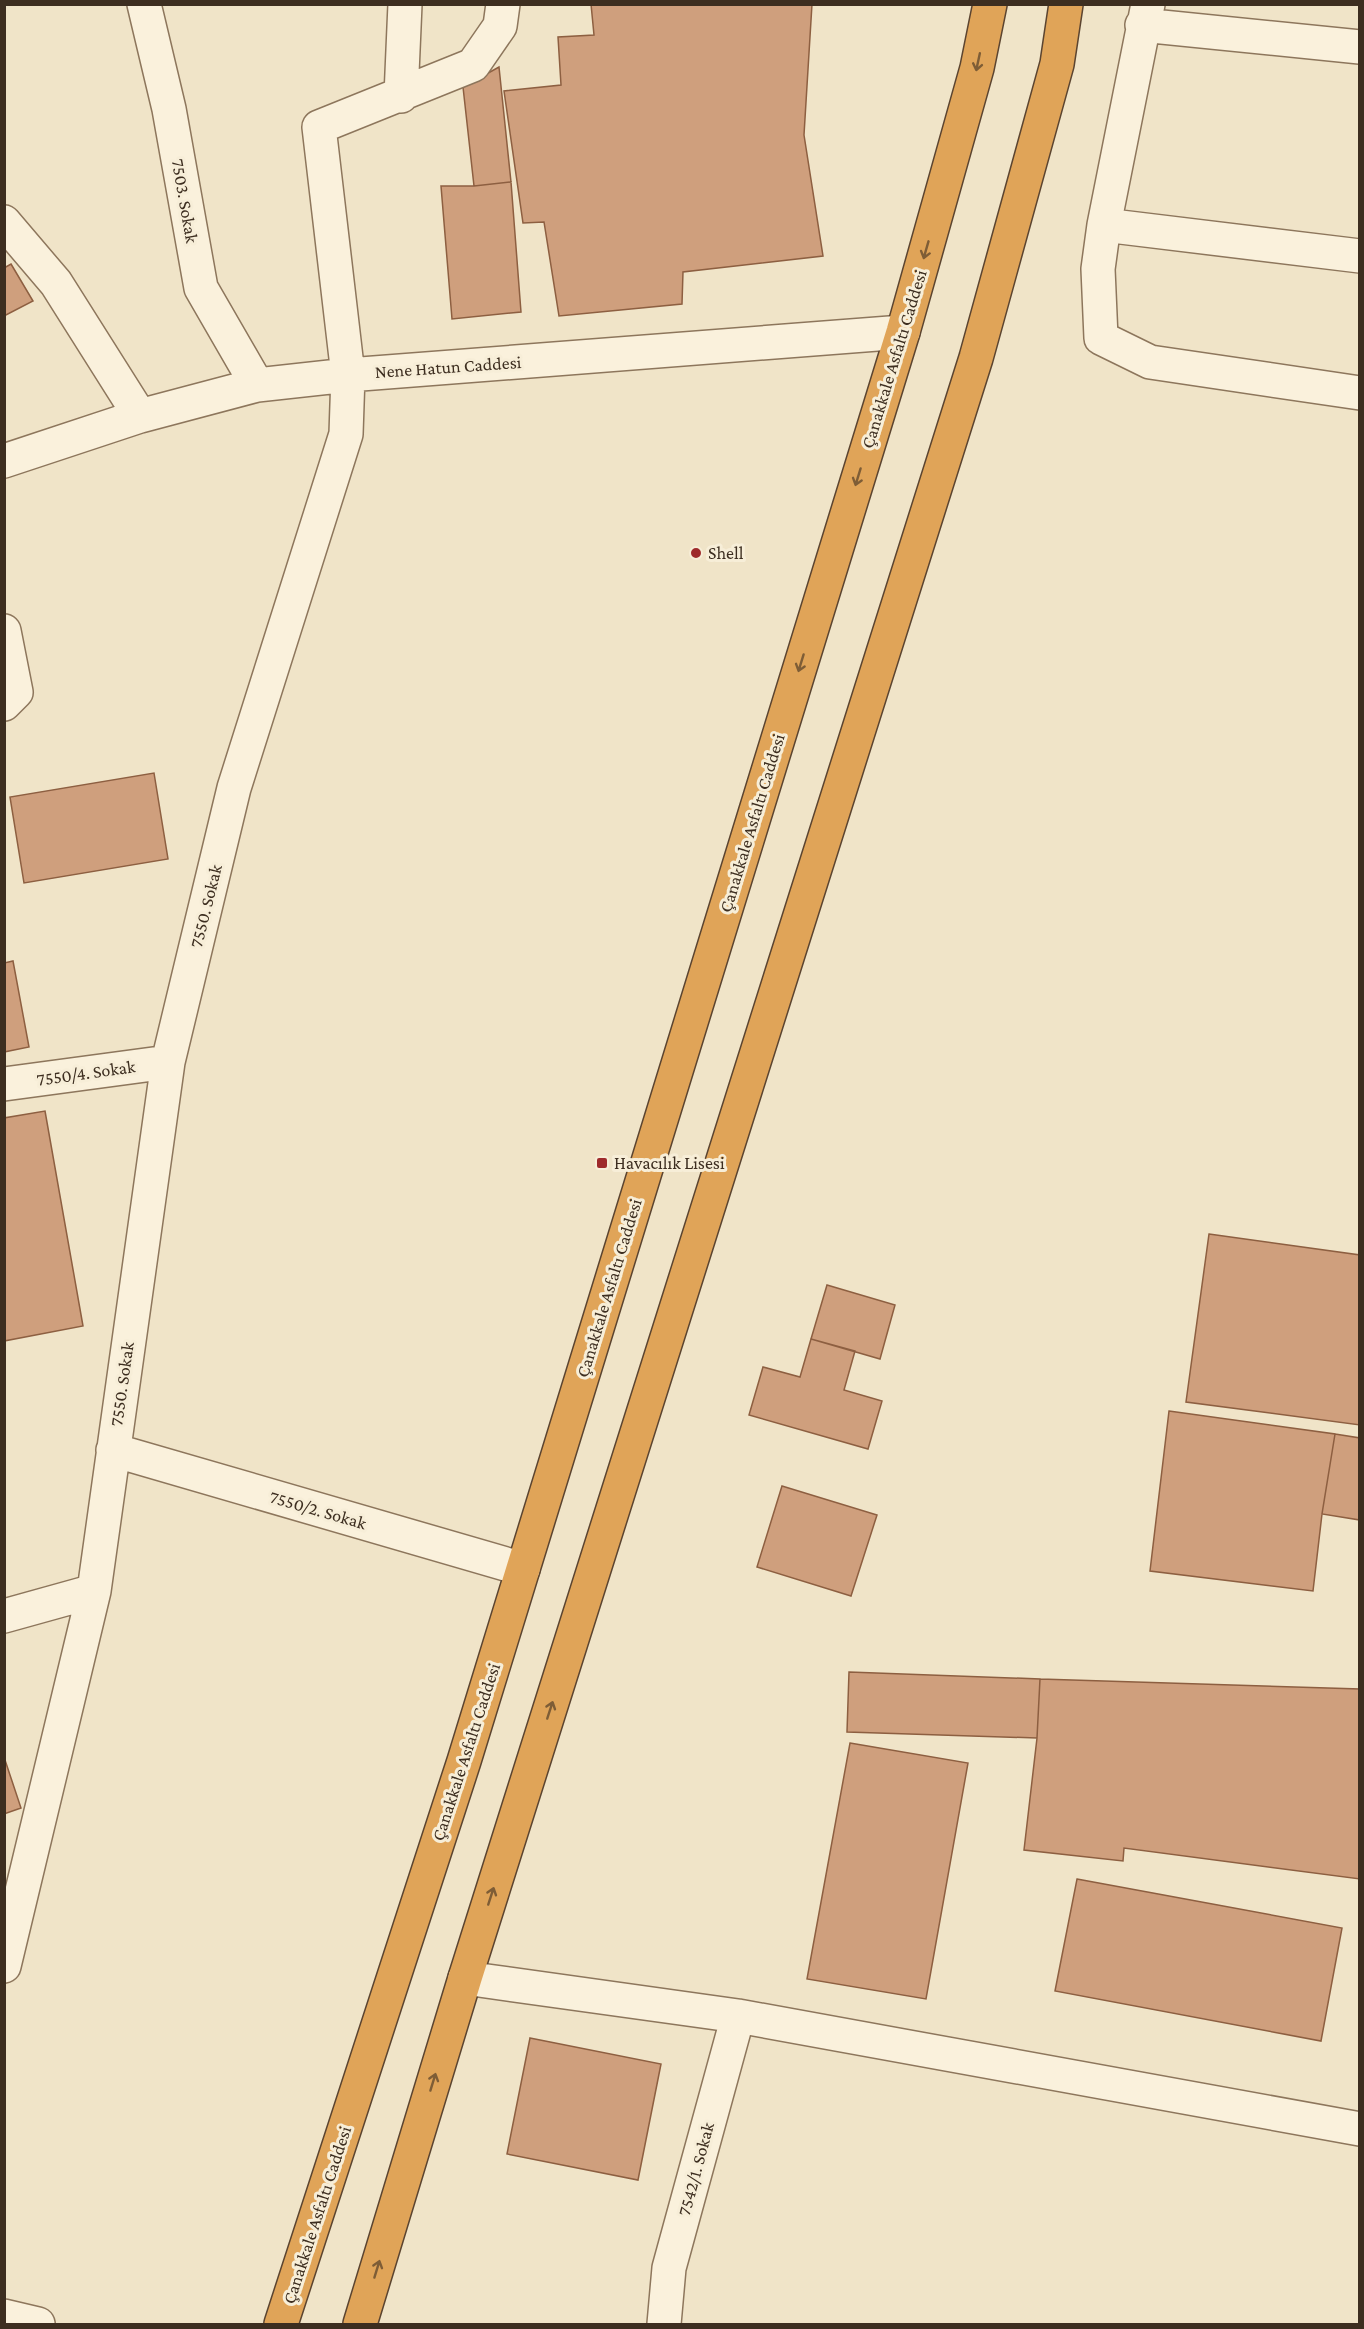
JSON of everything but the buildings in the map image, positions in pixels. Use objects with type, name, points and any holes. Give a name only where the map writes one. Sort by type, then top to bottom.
[{"type":"highway","name":"Çanakkale Asfaltı Caddesi","points":[[281,2325],[523,1569],[903,332],[977,68],[990,4]]},
{"type":"highway","points":[[360,2325],[465,1978],[976,358],[1057,64],[1066,4]]},
{"type":"street","name":"7503. Sokak","points":[[144,4],[169,109],[201,288],[257,386]]},
{"type":"street","points":[[405,4],[401,96],[473,65],[500,26],[503,4]]},
{"type":"street","points":[[1359,47],[1145,15],[1104,225],[1098,269],[1101,338],[1150,362],[1359,393]]},
{"type":"street","name":"7550. Sokak","points":[[4,1966],[94,1591],[168,1062],[234,788],[346,434],[348,375],[319,127],[401,96]]},
{"type":"street","points":[[4,222],[56,283],[140,416]]},
{"type":"street","points":[[1104,225],[1359,256]]},
{"type":"street","name":"Nene Hatun Caddesi","points":[[4,462],[140,416],[257,386],[348,375],[903,332]]},
{"type":"street","points":[[4,631],[16,692],[4,704]]},
{"type":"street","name":"7550/4. Sokak","points":[[4,1084],[168,1062]]},
{"type":"street","name":"7550/2. Sokak","points":[[112,1450],[523,1569]]},
{"type":"street","points":[[4,1616],[94,1591]]},
{"type":"street","points":[[465,1978],[738,2016],[1359,2129]]},
{"type":"street","name":"7542/1. Sokak","points":[[664,2325],[669,2268],[738,2016]]},
{"type":"street","points":[[4,2316],[38,2325]]},
{"type":"place","name":"Shell","points":[[696,553]]},
{"type":"place","name":"Havacılık Lisesi","points":[[602,1163]]}]
